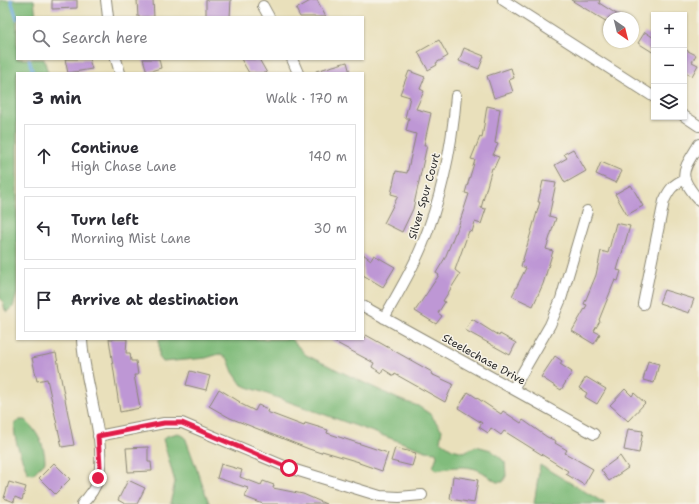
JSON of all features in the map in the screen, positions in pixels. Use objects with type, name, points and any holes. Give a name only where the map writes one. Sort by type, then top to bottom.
[{"type":"street","points":[[106,0],[108,16]]},
{"type":"street","points":[[503,0],[651,95]]},
{"type":"street","points":[[263,6],[268,16]]},
{"type":"street","points":[[116,60],[120,72]]},
{"type":"street","points":[[292,60],[298,72]]},
{"type":"street","name":"Silver Spur Court","points":[[384,318],[414,264],[429,227],[451,145],[456,96]]},
{"type":"street","points":[[687,118],[699,126]]},
{"type":"street","points":[[699,144],[684,171],[684,180],[699,200]]},
{"type":"street","points":[[643,304],[664,201],[674,184],[684,180]]},
{"type":"street","points":[[513,389],[550,325],[561,299],[587,211]]},
{"type":"street","name":"Steelechase Drive","points":[[364,307],[594,434]]},
{"type":"street","points":[[82,340],[98,436],[100,466],[94,489],[82,504]]},
{"type":"street","points":[[98,436],[164,423],[182,423],[289,468],[365,491],[391,497],[422,495]]},
{"type":"green space","points":[[0,0],[34,0],[36,16],[16,16],[16,60],[44,60],[48,72],[16,72],[16,296],[13,307],[8,312],[5,310],[3,301],[0,298]]},
{"type":"green space","points":[[159,340],[292,340],[306,355],[398,399],[418,406],[430,414],[442,430],[440,441],[452,449],[464,452],[476,446],[491,450],[505,462],[506,476],[503,482],[497,482],[479,470],[473,468],[455,467],[437,470],[433,467],[437,456],[436,452],[426,451],[242,385],[233,372],[228,359],[219,354],[206,358],[163,362],[159,357]]},
{"type":"green space","points":[[20,420],[25,420],[33,429],[40,439],[44,450],[45,462],[33,474],[28,473],[16,441],[14,429],[15,423]]},
{"type":"green space","points":[[178,433],[185,437],[209,503],[211,504],[170,504],[175,482],[163,439],[167,436]]},
{"type":"green space","points":[[540,465],[606,504],[534,504]]},
{"type":"building","points":[[52,0],[77,0],[77,8],[52,9]]},
{"type":"building","points":[[137,0],[153,0],[154,16],[138,16]]},
{"type":"building","points":[[206,0],[231,0],[230,16],[206,16]]},
{"type":"building","points":[[312,0],[317,0],[325,16],[300,16],[296,9]]},
{"type":"building","points":[[571,0],[600,0],[599,3],[613,12],[603,12],[603,19]]},
{"type":"building","points":[[645,32],[651,36],[651,51],[639,44]]},
{"type":"building","points":[[439,40],[448,56],[428,70],[418,52]]},
{"type":"building","points":[[464,48],[484,56],[479,69],[459,61]]},
{"type":"building","points":[[687,50],[696,55],[692,62],[698,65],[692,76],[687,74]]},
{"type":"building","points":[[65,60],[89,60],[92,69],[68,72]]},
{"type":"building","points":[[143,60],[159,60],[161,68],[147,72]]},
{"type":"building","points":[[242,60],[260,60],[266,72],[248,72]]},
{"type":"building","points":[[347,62],[350,72],[316,72]]},
{"type":"building","points":[[511,68],[514,78],[509,80],[513,92],[494,98],[487,76]]},
{"type":"building","points":[[409,71],[425,77],[420,89],[424,91],[416,109],[431,113],[424,145],[427,145],[413,209],[402,232],[384,223],[398,196],[391,194],[396,171],[407,173],[416,134],[406,131],[409,118],[405,118],[410,97],[400,94]]},
{"type":"building","points":[[487,106],[500,109],[495,143],[498,144],[493,155],[499,157],[494,168],[492,168],[481,208],[486,209],[481,224],[475,222],[472,232],[469,231],[455,270],[460,274],[443,301],[445,302],[438,313],[442,316],[436,324],[415,311],[439,275],[436,273],[445,258],[456,233],[469,194],[465,193],[475,160],[471,159],[480,137],[482,138]]},
{"type":"building","points":[[573,149],[586,171],[565,183],[555,165],[567,158],[564,154]]},
{"type":"building","points":[[601,162],[622,171],[616,183],[596,174]]},
{"type":"building","points":[[543,181],[556,183],[549,216],[556,218],[546,249],[553,251],[543,284],[533,306],[512,296],[526,268],[521,266],[540,202],[538,202]]},
{"type":"building","points":[[631,185],[643,206],[627,215],[615,194]]},
{"type":"building","points":[[616,223],[630,226],[617,270],[621,271],[618,281],[615,280],[599,320],[600,321],[594,331],[600,334],[594,344],[572,331],[587,305],[584,304],[596,275],[601,251],[608,253]]},
{"type":"building","points":[[364,255],[371,260],[374,255],[395,267],[383,287],[364,276]]},
{"type":"building","points":[[664,290],[694,299],[689,313],[659,303]]},
{"type":"building","points":[[472,319],[499,336],[500,334],[516,343],[510,355],[465,330]]},
{"type":"building","points":[[366,335],[432,372],[431,374],[453,384],[445,402],[395,374],[394,376],[383,369],[381,373],[372,367],[374,363],[331,340],[364,339]]},
{"type":"building","points":[[109,340],[127,340],[126,353],[130,353],[131,361],[136,361],[138,375],[134,375],[140,408],[120,412]]},
{"type":"building","points":[[56,353],[74,445],[62,447],[47,379],[37,381],[32,358]]},
{"type":"building","points":[[555,356],[562,361],[560,364],[572,372],[561,390],[541,377]]},
{"type":"building","points":[[648,361],[659,364],[654,383],[643,380]]},
{"type":"building","points":[[190,371],[210,376],[206,390],[186,385]]},
{"type":"building","points":[[586,377],[606,389],[597,404],[585,397],[587,393],[579,388]]},
{"type":"building","points":[[219,389],[240,402],[239,403],[255,411],[258,405],[268,409],[267,412],[304,426],[305,423],[328,430],[327,433],[388,453],[382,471],[359,462],[322,451],[321,453],[309,449],[230,418],[209,406]]},
{"type":"building","points":[[625,389],[632,396],[634,393],[645,403],[628,421],[610,405]]},
{"type":"building","points":[[468,392],[501,414],[503,411],[521,423],[523,420],[547,437],[556,441],[555,443],[567,450],[565,453],[593,469],[584,485],[566,474],[568,471],[504,431],[501,435],[491,428],[488,433],[479,427],[482,423],[458,408]]},
{"type":"building","points":[[628,429],[643,431],[639,453],[624,450]]},
{"type":"building","points":[[148,447],[148,462],[151,462],[152,471],[128,472],[126,448]]},
{"type":"building","points":[[395,448],[416,453],[412,466],[391,461]]},
{"type":"building","points":[[620,456],[628,468],[609,481],[601,470]]},
{"type":"building","points":[[54,463],[70,479],[55,494],[39,478]]},
{"type":"building","points":[[221,464],[242,470],[240,477],[261,485],[263,481],[274,485],[273,488],[303,494],[326,504],[263,504],[245,497],[248,488],[217,478]]},
{"type":"building","points":[[453,476],[478,480],[474,503],[450,499]]},
{"type":"building","points":[[128,480],[145,488],[137,504],[125,504],[118,500]]},
{"type":"building","points":[[9,482],[26,487],[22,500],[15,497],[14,502],[4,498]]},
{"type":"waterway","points":[[11,0],[16,16]]},
{"type":"waterway","points":[[29,60],[33,72]]},
{"type":"route","points":[[98,478],[100,466],[98,436],[176,422],[200,429],[289,468]]}]
